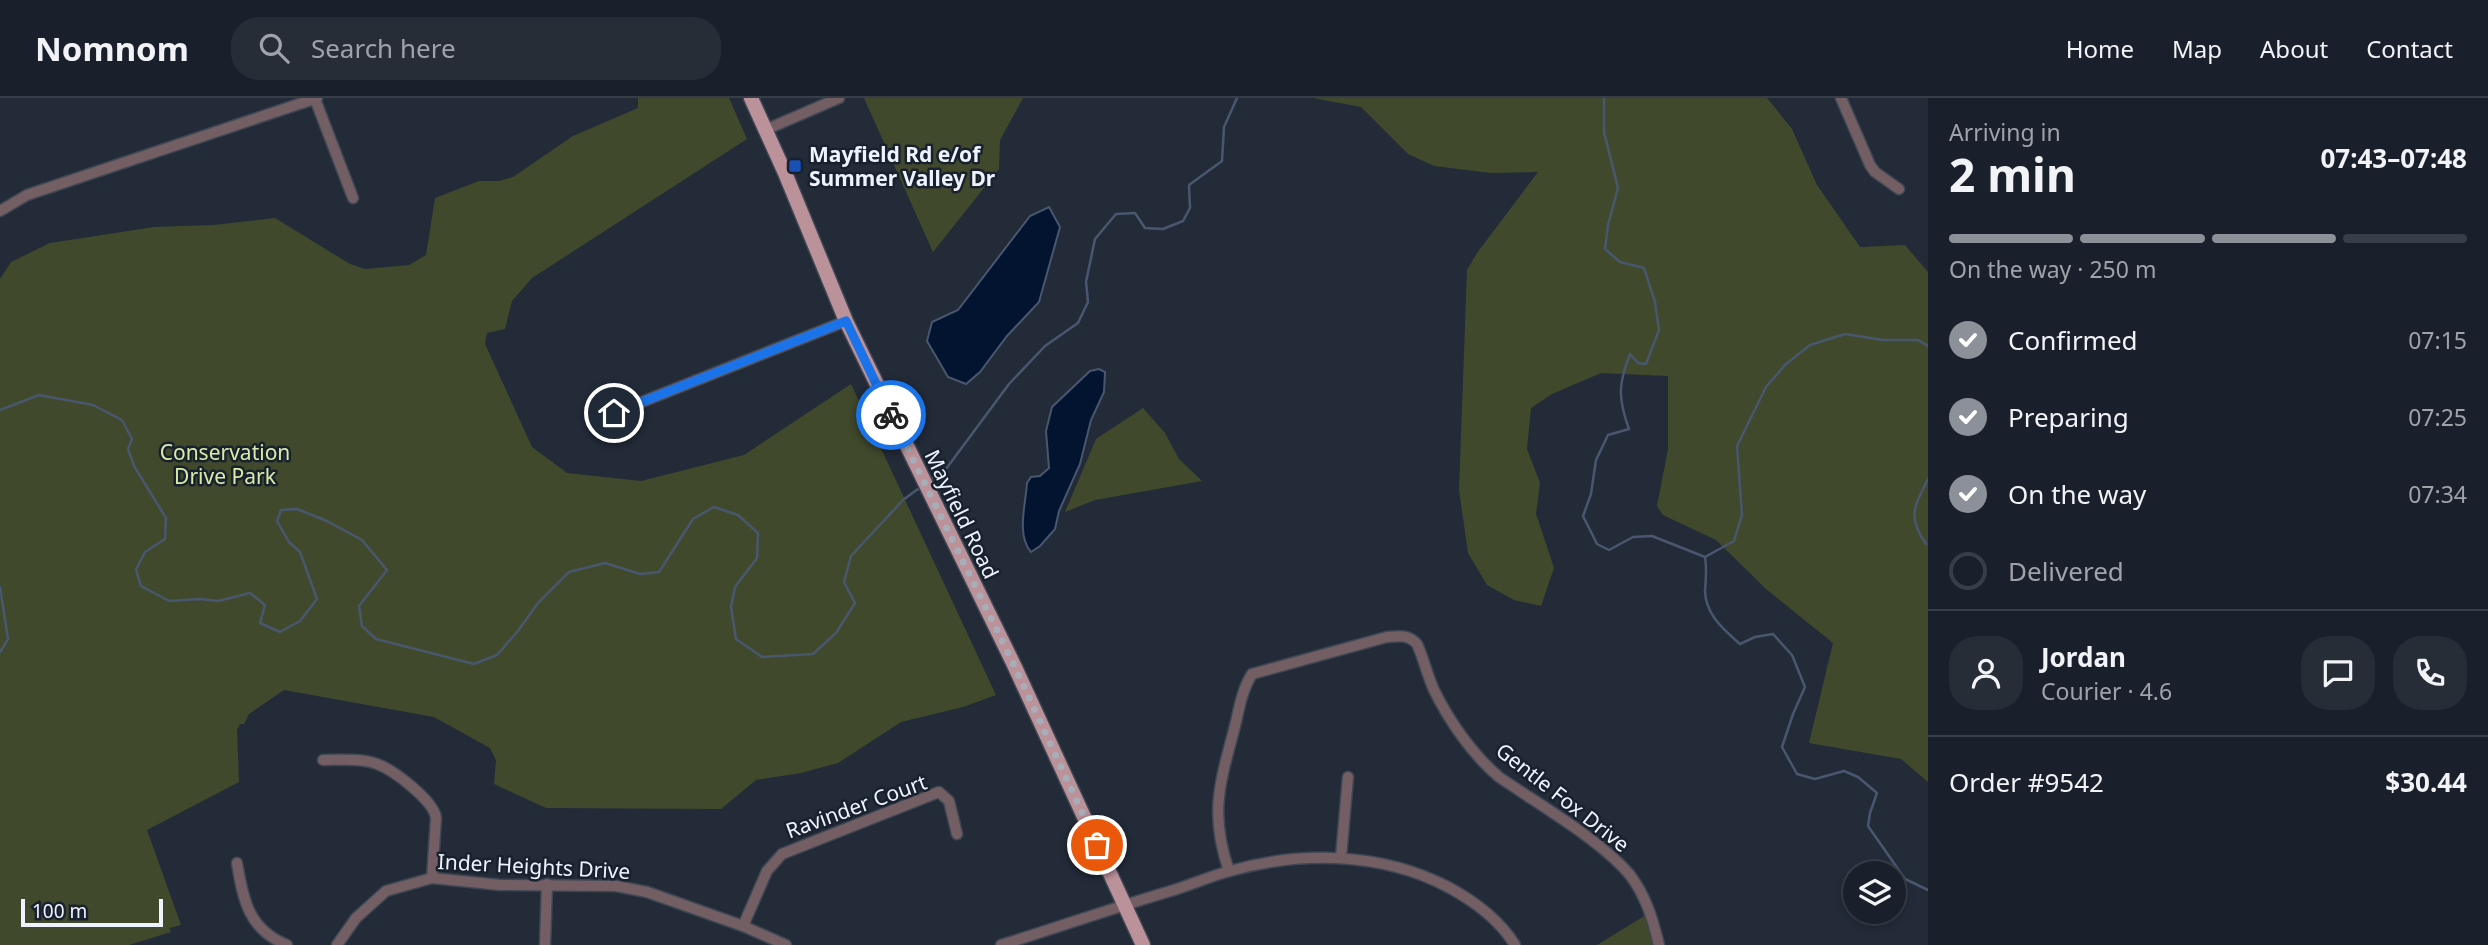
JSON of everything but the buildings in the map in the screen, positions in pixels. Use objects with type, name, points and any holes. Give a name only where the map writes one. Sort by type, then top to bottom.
[{"type":"main road","name":"Mayfield Road","points":[[751,98],[846,321],[1014,665],[1143,945]]},
{"type":"street","points":[[0,211],[27,195],[316,98],[353,198]]},
{"type":"street","points":[[765,130],[839,98]]},
{"type":"street","points":[[1841,98],[1870,165],[1875,172],[1899,189]]},
{"type":"street","points":[[614,413],[846,321]]},
{"type":"street","name":"Gentle Fox Drive","points":[[1229,871],[1217,827],[1218,789],[1243,694],[1252,674],[1402,635],[1417,644],[1434,690],[1460,732],[1485,765],[1597,846],[1630,876],[1650,910],[1659,945]]},
{"type":"street","points":[[323,760],[376,763],[429,801],[435,810],[436,818],[432,878]]},
{"type":"street","points":[[1340,857],[1348,777]]},
{"type":"street","name":"Ravinder Court","points":[[744,926],[767,871],[782,854],[939,792],[949,801],[957,834]]},
{"type":"street","points":[[1001,945],[1229,871],[1271,862],[1340,857],[1388,864],[1436,881],[1475,901],[1507,933],[1515,945]]},
{"type":"street","points":[[237,863],[242,898],[255,922],[272,939],[287,945]]},
{"type":"street","name":"Inder Heights Drive","points":[[337,945],[356,918],[386,891],[432,878],[500,885],[616,886],[647,892],[744,926],[786,945]]},
{"type":"street","points":[[545,945],[547,884]]},
{"type":"green space","name":"Conservation Drive Park","points":[[638,98],[729,98],[747,139],[532,278],[512,301],[505,329],[487,333],[485,344],[532,447],[567,473],[641,481],[744,455],[851,384],[996,695],[963,707],[901,722],[838,763],[801,773],[756,780],[721,809],[546,808],[494,784],[496,760],[490,748],[434,717],[284,690],[249,714],[237,730],[239,782],[147,830],[181,925],[169,928],[171,932],[129,945],[0,945],[0,279],[11,262],[50,243],[154,227],[214,225],[275,218],[350,264],[365,269],[409,265],[426,255],[435,198],[479,181],[499,181],[513,177],[573,136],[638,108]]},
{"type":"green space","points":[[864,98],[1023,98],[1000,140],[999,169],[933,252]]},
{"type":"green space","points":[[1313,98],[1767,98],[1792,129],[1817,185],[1860,247],[1905,245],[1928,272],[1928,782],[1901,759],[1809,743],[1833,643],[1766,589],[1716,540],[1663,515],[1657,506],[1668,449],[1668,376],[1601,373],[1552,394],[1531,408],[1527,449],[1540,483],[1536,514],[1554,568],[1541,606],[1514,600],[1487,585],[1468,553],[1459,490],[1467,270],[1538,172],[1491,173],[1434,166],[1408,154],[1361,107]]},
{"type":"green space","points":[[1143,408],[1165,433],[1179,459],[1202,481],[1095,500],[1065,512],[1096,439]]},
{"type":"green space","points":[[1646,915],[1653,945],[1597,945]]},
{"type":"water","points":[[1049,207],[1060,227],[1039,302],[1007,336],[980,372],[966,384],[948,377],[927,341],[932,322],[958,310],[1030,216]]},
{"type":"water","points":[[1099,369],[1105,372],[1104,392],[1091,420],[1080,464],[1059,511],[1055,529],[1031,552],[1026,545],[1023,528],[1027,483],[1031,477],[1040,476],[1049,468],[1046,431],[1052,407],[1090,371]]},
{"type":"waterway","points":[[930,480],[946,469],[1009,384],[1045,346],[1078,323],[1088,302],[1086,282],[1095,239],[1116,214],[1135,213],[1145,228],[1163,229],[1183,221],[1190,208],[1189,185],[1222,161],[1224,127],[1237,98]]},
{"type":"waterway","points":[[1604,98],[1604,132],[1618,188],[1605,249],[1620,262],[1644,268],[1655,302],[1659,330],[1646,364],[1638,363],[1630,354],[1621,391],[1629,429],[1608,435],[1596,460],[1591,494],[1583,516],[1597,544],[1609,550],[1633,537],[1652,536],[1705,557],[1706,599],[1721,627],[1740,644],[1755,637],[1773,634],[1792,655],[1805,687],[1782,747],[1797,774],[1815,779],[1844,771],[1858,777],[1877,793],[1868,826],[1905,879],[1928,890]]},
{"type":"waterway","points":[[1705,557],[1734,541],[1742,515],[1737,446],[1766,387],[1785,365],[1810,345],[1845,334],[1883,340],[1918,340],[1928,346]]},
{"type":"waterway","points":[[0,410],[39,395],[93,405],[122,420],[132,439],[128,449],[134,466],[166,518],[165,539],[145,552],[136,570],[141,586],[169,601],[218,601],[250,593],[265,605],[260,623],[280,632],[300,621],[317,599],[300,552],[289,542],[277,521],[281,510],[297,509],[362,540],[387,570],[359,606],[362,626],[376,639],[474,664],[497,655],[538,603],[569,572],[605,563],[640,574],[659,572],[693,519],[714,507],[738,515],[758,533],[757,558],[735,587],[731,607],[736,639],[762,657],[813,654],[836,633],[855,603],[844,582],[851,556],[903,500],[922,486]]},
{"type":"waterway","points":[[1926,544],[1916,526],[1915,512],[1928,479]]},
{"type":"waterway","points":[[0,587],[8,639],[0,652]]},
{"type":"way so far","points":[[891,415],[1014,665],[1097,845]]},
{"type":"place","name":"Mayfield Rd e/of Summer Valley Dr","points":[[795,166]]},
{"type":"route","points":[[614,413],[846,321],[891,415]]}]
